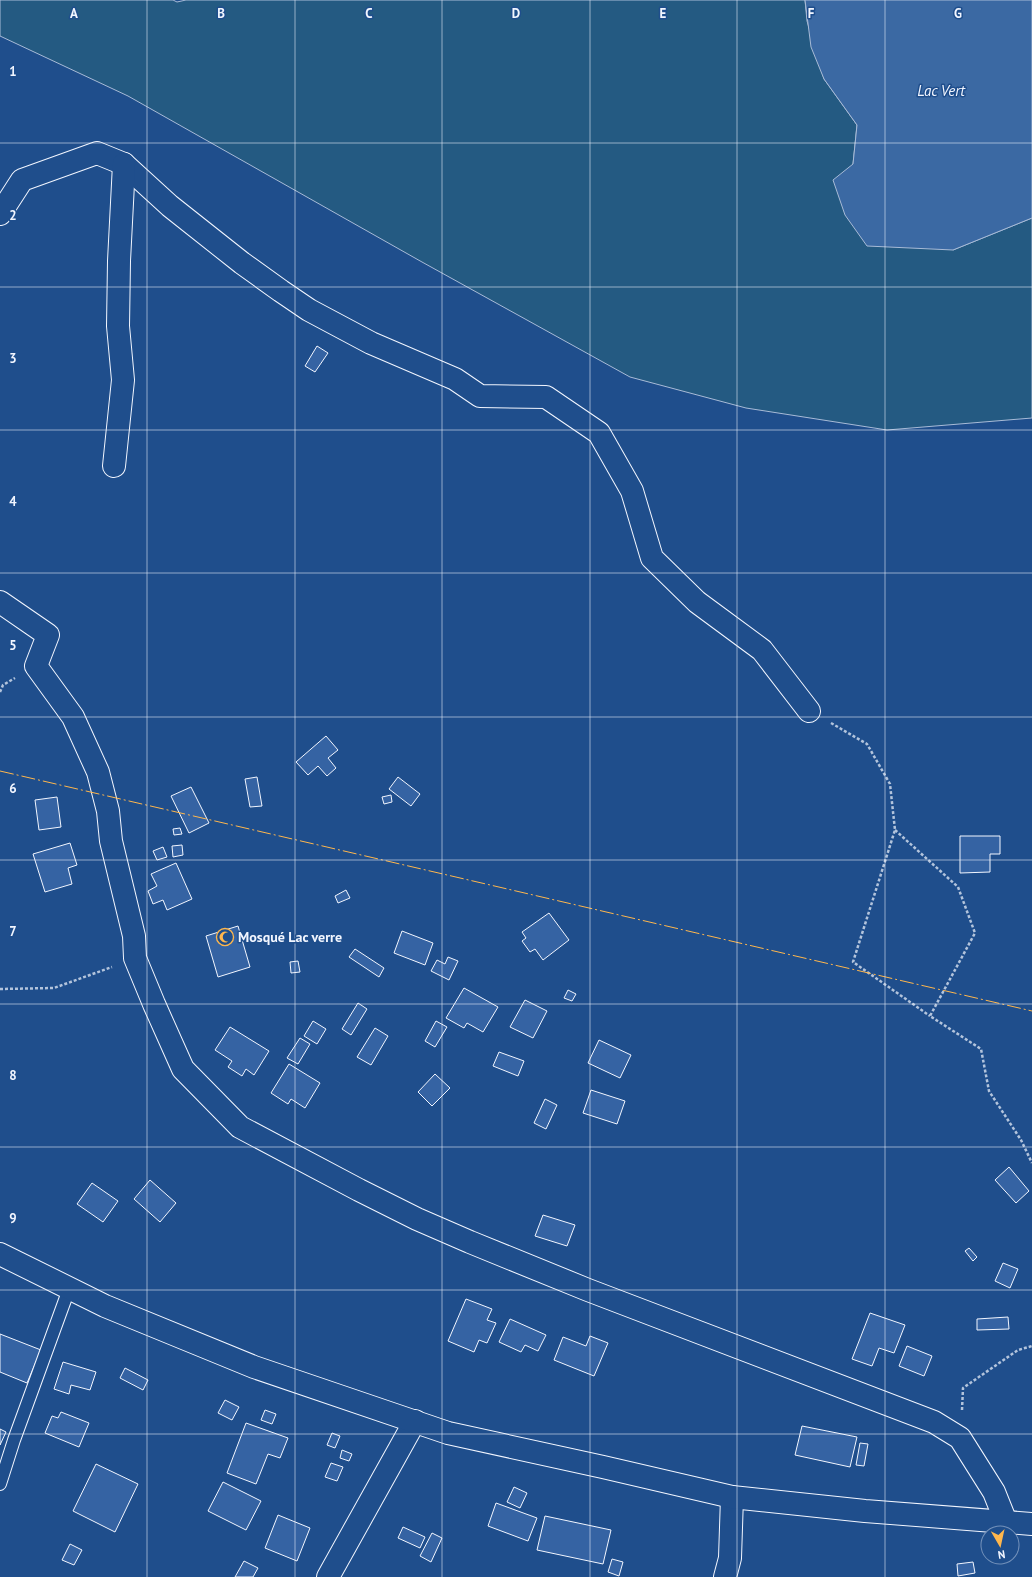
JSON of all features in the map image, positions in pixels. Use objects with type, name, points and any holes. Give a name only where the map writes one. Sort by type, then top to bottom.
[{"type":"main road","points":[[0,214],[22,180],[97,153],[124,164],[170,206],[242,263],[309,310],[371,343],[455,379],[480,396],[546,397],[599,434],[632,491],[652,558],[697,602],[762,650],[809,711]]},
{"type":"main road","points":[[114,466],[123,380],[118,326],[119,261],[124,164]]},
{"type":"main road","points":[[0,602],[48,635],[36,666],[73,717],[98,772],[108,811],[111,840],[134,936],[135,958],[183,1068],[240,1127],[417,1219],[588,1290],[934,1422],[960,1438],[994,1492],[1006,1522]]},
{"type":"main road","points":[[0,1254],[105,1306],[254,1367],[448,1433],[732,1497],[865,1511],[1032,1524]]},
{"type":"main road","points":[[328,1577],[415,1421]]},
{"type":"main road","points":[[725,1577],[730,1558],[732,1497]]},
{"type":"lane","points":[[0,1484],[14,1440],[69,1289]]},
{"type":"path","points":[[809,711],[867,744],[890,784],[895,830],[853,962],[930,1016],[981,1049],[989,1091],[1021,1140],[1032,1163]]},
{"type":"path","points":[[895,830],[958,887],[975,934],[930,1016]]},
{"type":"path","points":[[0,989],[54,988],[135,958]]},
{"type":"path","points":[[960,1438],[963,1388],[1018,1350],[1032,1346]]},
{"type":"shaded area","points":[[0,0],[173,0],[177,2],[186,0],[805,0],[807,21],[824,79],[857,125],[853,164],[953,250],[1032,218],[1032,418],[887,430],[746,408],[630,377],[422,262],[128,96],[0,36]]},
{"type":"water","name":"Lac Vert","points":[[805,0],[1032,0],[1032,218],[953,250],[867,246],[845,215],[833,180],[853,164],[857,125],[824,79],[811,47]]},
{"type":"building","points":[[317,346],[328,353],[315,372],[305,366]]},
{"type":"building","points":[[326,736],[338,750],[328,758],[336,768],[327,776],[318,766],[308,775],[296,762]]},
{"type":"building","points":[[257,777],[262,806],[250,807],[245,779]]},
{"type":"building","points":[[398,777],[420,794],[411,806],[389,789]]},
{"type":"building","points":[[191,787],[209,823],[189,833],[171,796]]},
{"type":"building","points":[[391,795],[392,802],[384,804],[382,797]]},
{"type":"building","points":[[57,797],[61,827],[39,830],[35,800]]},
{"type":"building","points":[[180,828],[182,834],[174,835],[173,829]]},
{"type":"building","points":[[960,836],[1000,836],[1000,854],[990,854],[990,872],[960,873]]},
{"type":"building","points":[[70,843],[77,865],[68,868],[72,884],[45,892],[33,854]]},
{"type":"building","points":[[182,845],[183,855],[173,857],[172,846]]},
{"type":"building","points":[[163,847],[167,857],[157,860],[153,851]]},
{"type":"building","points":[[176,863],[192,899],[167,910],[163,900],[153,904],[148,891],[157,886],[151,874]]},
{"type":"building","points":[[346,890],[350,898],[338,903],[335,896]]},
{"type":"building","points":[[549,913],[569,940],[543,960],[535,949],[530,952],[522,941],[526,938],[522,932]]},
{"type":"building","points":[[238,926],[250,967],[218,977],[206,936]]},
{"type":"building","points":[[402,931],[433,943],[425,965],[394,953]]},
{"type":"building","points":[[355,949],[384,968],[379,977],[349,957]]},
{"type":"building","points":[[448,957],[458,961],[449,980],[431,971],[437,960],[445,964]]},
{"type":"building","points":[[298,961],[300,972],[291,973],[290,962]]},
{"type":"building","points":[[464,988],[498,1007],[483,1032],[467,1023],[464,1028],[446,1018]]},
{"type":"building","points":[[568,990],[576,994],[572,1001],[564,998]]},
{"type":"building","points":[[525,1000],[547,1011],[533,1038],[510,1027]]},
{"type":"building","points":[[358,1003],[367,1009],[351,1035],[342,1029]]},
{"type":"building","points":[[313,1021],[326,1029],[317,1044],[304,1036]]},
{"type":"building","points":[[436,1021],[447,1027],[435,1047],[425,1041]]},
{"type":"building","points":[[230,1027],[269,1051],[254,1075],[246,1069],[242,1076],[228,1067],[232,1061],[215,1050]]},
{"type":"building","points":[[375,1028],[388,1036],[371,1065],[357,1057]]},
{"type":"building","points":[[300,1038],[310,1044],[298,1064],[287,1058]]},
{"type":"building","points":[[599,1040],[631,1055],[620,1078],[588,1063]]},
{"type":"building","points":[[499,1052],[524,1061],[518,1076],[493,1066]]},
{"type":"building","points":[[289,1064],[320,1083],[305,1108],[291,1099],[288,1104],[271,1093]]},
{"type":"building","points":[[435,1074],[450,1088],[432,1106],[418,1092]]},
{"type":"building","points":[[591,1090],[625,1101],[617,1124],[583,1113]]},
{"type":"building","points":[[545,1099],[557,1105],[546,1129],[534,1123]]},
{"type":"building","points":[[1009,1167],[1029,1191],[1016,1203],[995,1180]]},
{"type":"building","points":[[150,1180],[176,1203],[160,1222],[134,1199]]},
{"type":"building","points":[[92,1183],[118,1201],[103,1222],[77,1204]]},
{"type":"building","points":[[543,1215],[575,1225],[567,1246],[535,1236]]},
{"type":"building","points":[[969,1248],[977,1257],[973,1261],[965,1251]]},
{"type":"building","points":[[1003,1263],[1018,1269],[1010,1288],[995,1281]]},
{"type":"building","points":[[466,1299],[492,1309],[487,1320],[496,1323],[487,1343],[479,1340],[474,1352],[448,1341]]},
{"type":"building","points":[[870,1313],[905,1325],[894,1353],[879,1348],[872,1366],[852,1359]]},
{"type":"building","points":[[1008,1317],[1009,1329],[977,1330],[977,1319]]},
{"type":"building","points":[[510,1319],[546,1335],[538,1351],[525,1345],[521,1352],[499,1342]]},
{"type":"building","points":[[0,1334],[41,1350],[27,1383],[0,1372]]},
{"type":"building","points":[[590,1336],[608,1343],[594,1376],[554,1360],[563,1337],[586,1346]]},
{"type":"building","points":[[907,1346],[932,1356],[924,1376],[899,1366]]},
{"type":"building","points":[[63,1362],[96,1372],[90,1390],[71,1385],[69,1394],[54,1389]]},
{"type":"building","points":[[125,1368],[148,1380],[143,1390],[120,1378]]},
{"type":"building","points":[[225,1400],[239,1407],[232,1420],[218,1413]]},
{"type":"building","points":[[265,1410],[276,1414],[272,1424],[261,1420]]},
{"type":"building","points":[[61,1412],[89,1423],[79,1447],[45,1433],[52,1416],[58,1418]]},
{"type":"building","points":[[246,1423],[288,1438],[280,1458],[268,1454],[256,1484],[227,1473]]},
{"type":"building","points":[[802,1426],[857,1437],[850,1467],[795,1455]]},
{"type":"building","points":[[0,1429],[6,1432],[0,1445]]},
{"type":"building","points":[[332,1433],[340,1436],[335,1448],[327,1445]]},
{"type":"building","points":[[860,1443],[868,1444],[864,1466],[856,1465]]},
{"type":"building","points":[[342,1450],[352,1454],[349,1461],[340,1458]]},
{"type":"building","points":[[331,1463],[343,1467],[337,1481],[325,1477]]},
{"type":"building","points":[[96,1464],[138,1484],[115,1532],[73,1511]]},
{"type":"building","points":[[223,1482],[261,1501],[246,1530],[208,1511]]},
{"type":"building","points":[[514,1487],[527,1493],[520,1508],[507,1502]]},
{"type":"building","points":[[496,1503],[537,1518],[528,1541],[488,1526]]},
{"type":"building","points":[[278,1515],[310,1528],[297,1561],[265,1548]]},
{"type":"building","points":[[545,1516],[611,1530],[603,1564],[537,1550]]},
{"type":"building","points":[[403,1527],[425,1537],[420,1548],[398,1538]]},
{"type":"building","points":[[432,1533],[442,1538],[431,1562],[420,1556]]},
{"type":"building","points":[[70,1544],[82,1550],[74,1565],[62,1560]]},
{"type":"building","points":[[612,1559],[623,1562],[619,1576],[608,1572]]},
{"type":"building","points":[[244,1561],[258,1568],[253,1577],[235,1577]]},
{"type":"building","points":[[973,1562],[975,1573],[958,1576],[957,1564]]},
{"type":"power","points":[[0,771],[1032,1011]]},
{"type":"place","name":"Mosqué Lac verre","points":[[225,937]]}]
